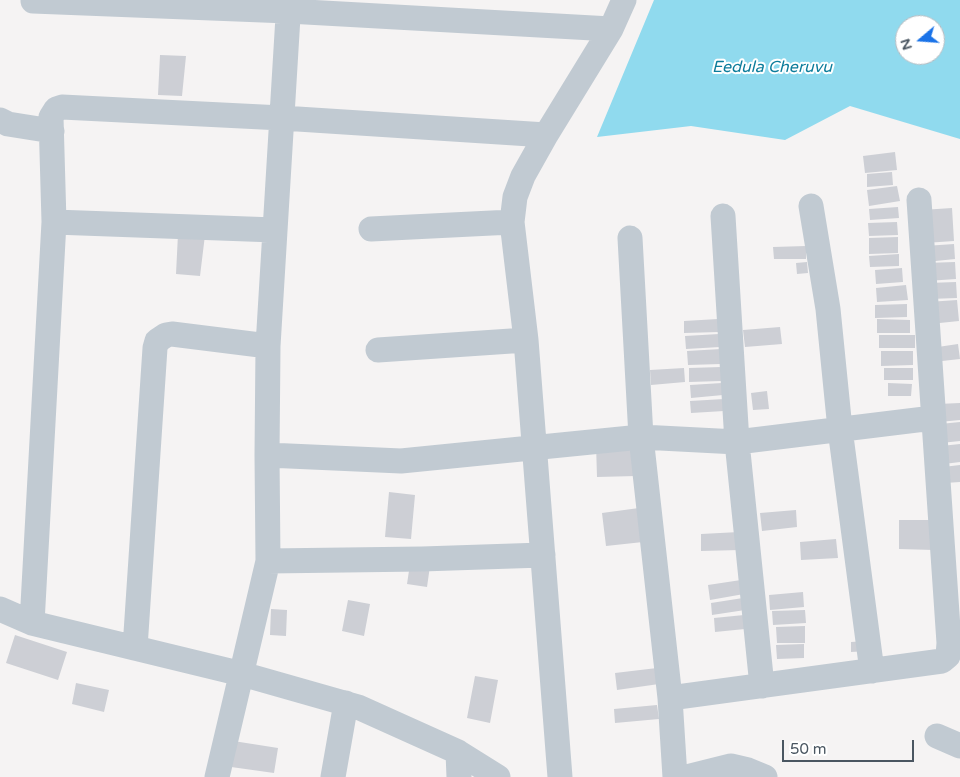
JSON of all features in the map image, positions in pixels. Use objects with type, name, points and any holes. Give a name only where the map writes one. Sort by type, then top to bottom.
[{"type":"street","points":[[560,777],[526,340],[512,222],[515,197],[523,176],[611,29],[624,0]]},
{"type":"street","points":[[33,1],[404,9],[611,29]]},
{"type":"street","points":[[217,777],[268,561],[268,346],[288,6]]},
{"type":"street","points":[[32,623],[54,222],[50,117],[52,112],[62,107],[282,118],[546,135]]},
{"type":"street","points":[[0,120],[8,124],[52,131]]},
{"type":"street","points":[[670,698],[942,661],[948,656],[949,642],[919,200]]},
{"type":"street","points":[[811,206],[828,309],[840,429],[872,671]]},
{"type":"street","points":[[723,216],[737,442],[762,686]]},
{"type":"street","points":[[54,222],[275,230]]},
{"type":"street","points":[[371,229],[512,222]]},
{"type":"street","points":[[630,238],[641,437],[670,698],[675,777]]},
{"type":"street","points":[[135,648],[157,341],[166,335],[172,334],[268,346]]},
{"type":"street","points":[[378,350],[526,340]]},
{"type":"street","points":[[267,455],[401,461],[641,437],[737,442],[933,418]]},
{"type":"street","points":[[268,561],[543,555]]},
{"type":"street","points":[[0,609],[32,623],[242,674],[358,707],[458,752],[498,777]]},
{"type":"street","points":[[333,777],[346,704]]},
{"type":"street","points":[[937,736],[960,746]]},
{"type":"street","points":[[458,752],[459,777]]},
{"type":"street","points":[[687,777],[732,766],[765,777]]},
{"type":"water","name":"Eedula Cheruvu","points":[[654,0],[960,0],[960,139],[850,106],[785,140],[691,126],[597,137]]},
{"type":"building","points":[[160,55],[186,56],[182,96],[158,95]]},
{"type":"building","points":[[895,152],[897,170],[865,173],[863,156]]},
{"type":"building","points":[[892,172],[893,185],[867,187],[867,174]]},
{"type":"building","points":[[897,186],[900,201],[869,206],[867,190]]},
{"type":"building","points":[[898,207],[899,218],[870,220],[869,209]]},
{"type":"building","points":[[952,208],[954,241],[925,243],[922,210]]},
{"type":"building","points":[[897,222],[898,235],[869,236],[868,223]]},
{"type":"building","points":[[178,234],[205,235],[200,276],[176,274]]},
{"type":"building","points":[[898,237],[898,253],[869,254],[869,238]]},
{"type":"building","points":[[954,244],[955,259],[926,262],[925,246]]},
{"type":"building","points":[[806,246],[806,259],[774,259],[773,247]]},
{"type":"building","points":[[899,254],[899,266],[870,267],[869,256]]},
{"type":"building","points":[[807,262],[808,273],[797,274],[796,263]]},
{"type":"building","points":[[955,262],[956,279],[927,281],[926,263]]},
{"type":"building","points":[[902,268],[903,282],[876,284],[875,270]]},
{"type":"building","points":[[956,282],[957,298],[929,299],[928,283]]},
{"type":"building","points":[[906,285],[908,300],[877,302],[876,288]]},
{"type":"building","points":[[957,300],[959,321],[930,324],[928,302]]},
{"type":"building","points":[[907,304],[907,317],[875,318],[875,305]]},
{"type":"building","points":[[718,319],[719,332],[684,333],[684,321]]},
{"type":"building","points":[[877,319],[910,320],[910,333],[877,333]]},
{"type":"building","points":[[780,327],[782,344],[745,347],[743,330]]},
{"type":"building","points":[[719,334],[720,347],[686,349],[685,336]]},
{"type":"building","points":[[879,335],[915,335],[915,348],[879,348]]},
{"type":"building","points":[[958,344],[960,359],[933,362],[931,348]]},
{"type":"building","points":[[721,349],[721,364],[688,365],[687,351]]},
{"type":"building","points":[[881,351],[913,351],[913,365],[881,366]]},
{"type":"building","points":[[721,367],[721,381],[689,382],[689,368]]},
{"type":"building","points":[[684,368],[685,382],[651,385],[650,370]]},
{"type":"building","points":[[884,368],[913,368],[913,380],[884,380]]},
{"type":"building","points":[[722,383],[723,395],[691,398],[690,385]]},
{"type":"building","points":[[888,383],[912,384],[911,396],[888,396]]},
{"type":"building","points":[[767,391],[769,409],[753,410],[751,393]]},
{"type":"building","points":[[724,399],[724,411],[691,413],[690,401]]},
{"type":"building","points":[[960,403],[960,420],[939,422],[938,404]]},
{"type":"building","points":[[960,422],[960,441],[941,443],[940,424]]},
{"type":"building","points":[[635,443],[636,476],[597,477],[596,444]]},
{"type":"building","points":[[960,444],[960,462],[944,464],[941,446]]},
{"type":"building","points":[[960,465],[960,482],[945,483],[943,467]]},
{"type":"building","points":[[389,492],[415,495],[411,539],[385,537]]},
{"type":"building","points":[[639,508],[643,542],[606,546],[602,513]]},
{"type":"building","points":[[796,510],[797,527],[762,531],[760,513]]},
{"type":"building","points":[[899,520],[934,520],[934,550],[899,549]]},
{"type":"building","points":[[739,532],[740,550],[701,551],[701,534]]},
{"type":"building","points":[[836,539],[838,558],[801,560],[800,542]]},
{"type":"building","points":[[410,564],[430,566],[427,587],[407,584]]},
{"type":"building","points":[[741,580],[744,594],[710,600],[708,585]]},
{"type":"building","points":[[803,592],[804,607],[770,610],[769,595]]},
{"type":"building","points":[[743,598],[745,610],[712,615],[711,603]]},
{"type":"building","points":[[348,600],[370,604],[364,636],[342,631]]},
{"type":"building","points":[[271,609],[287,610],[286,636],[270,635]]},
{"type":"building","points":[[805,610],[806,623],[773,625],[772,611]]},
{"type":"building","points":[[744,615],[745,629],[715,632],[714,618]]},
{"type":"building","points":[[805,626],[805,643],[777,643],[776,627]]},
{"type":"building","points":[[15,635],[67,652],[58,680],[6,663]]},
{"type":"building","points":[[867,641],[868,651],[851,652],[851,642]]},
{"type":"building","points":[[804,644],[804,658],[777,659],[776,645]]},
{"type":"building","points":[[657,668],[659,684],[617,690],[615,673]]},
{"type":"building","points":[[475,676],[498,680],[490,723],[467,718]]},
{"type":"building","points":[[76,683],[109,690],[104,712],[72,704]]},
{"type":"building","points":[[657,705],[659,719],[615,723],[614,709]]},
{"type":"building","points":[[227,740],[278,748],[274,773],[224,766]]}]
